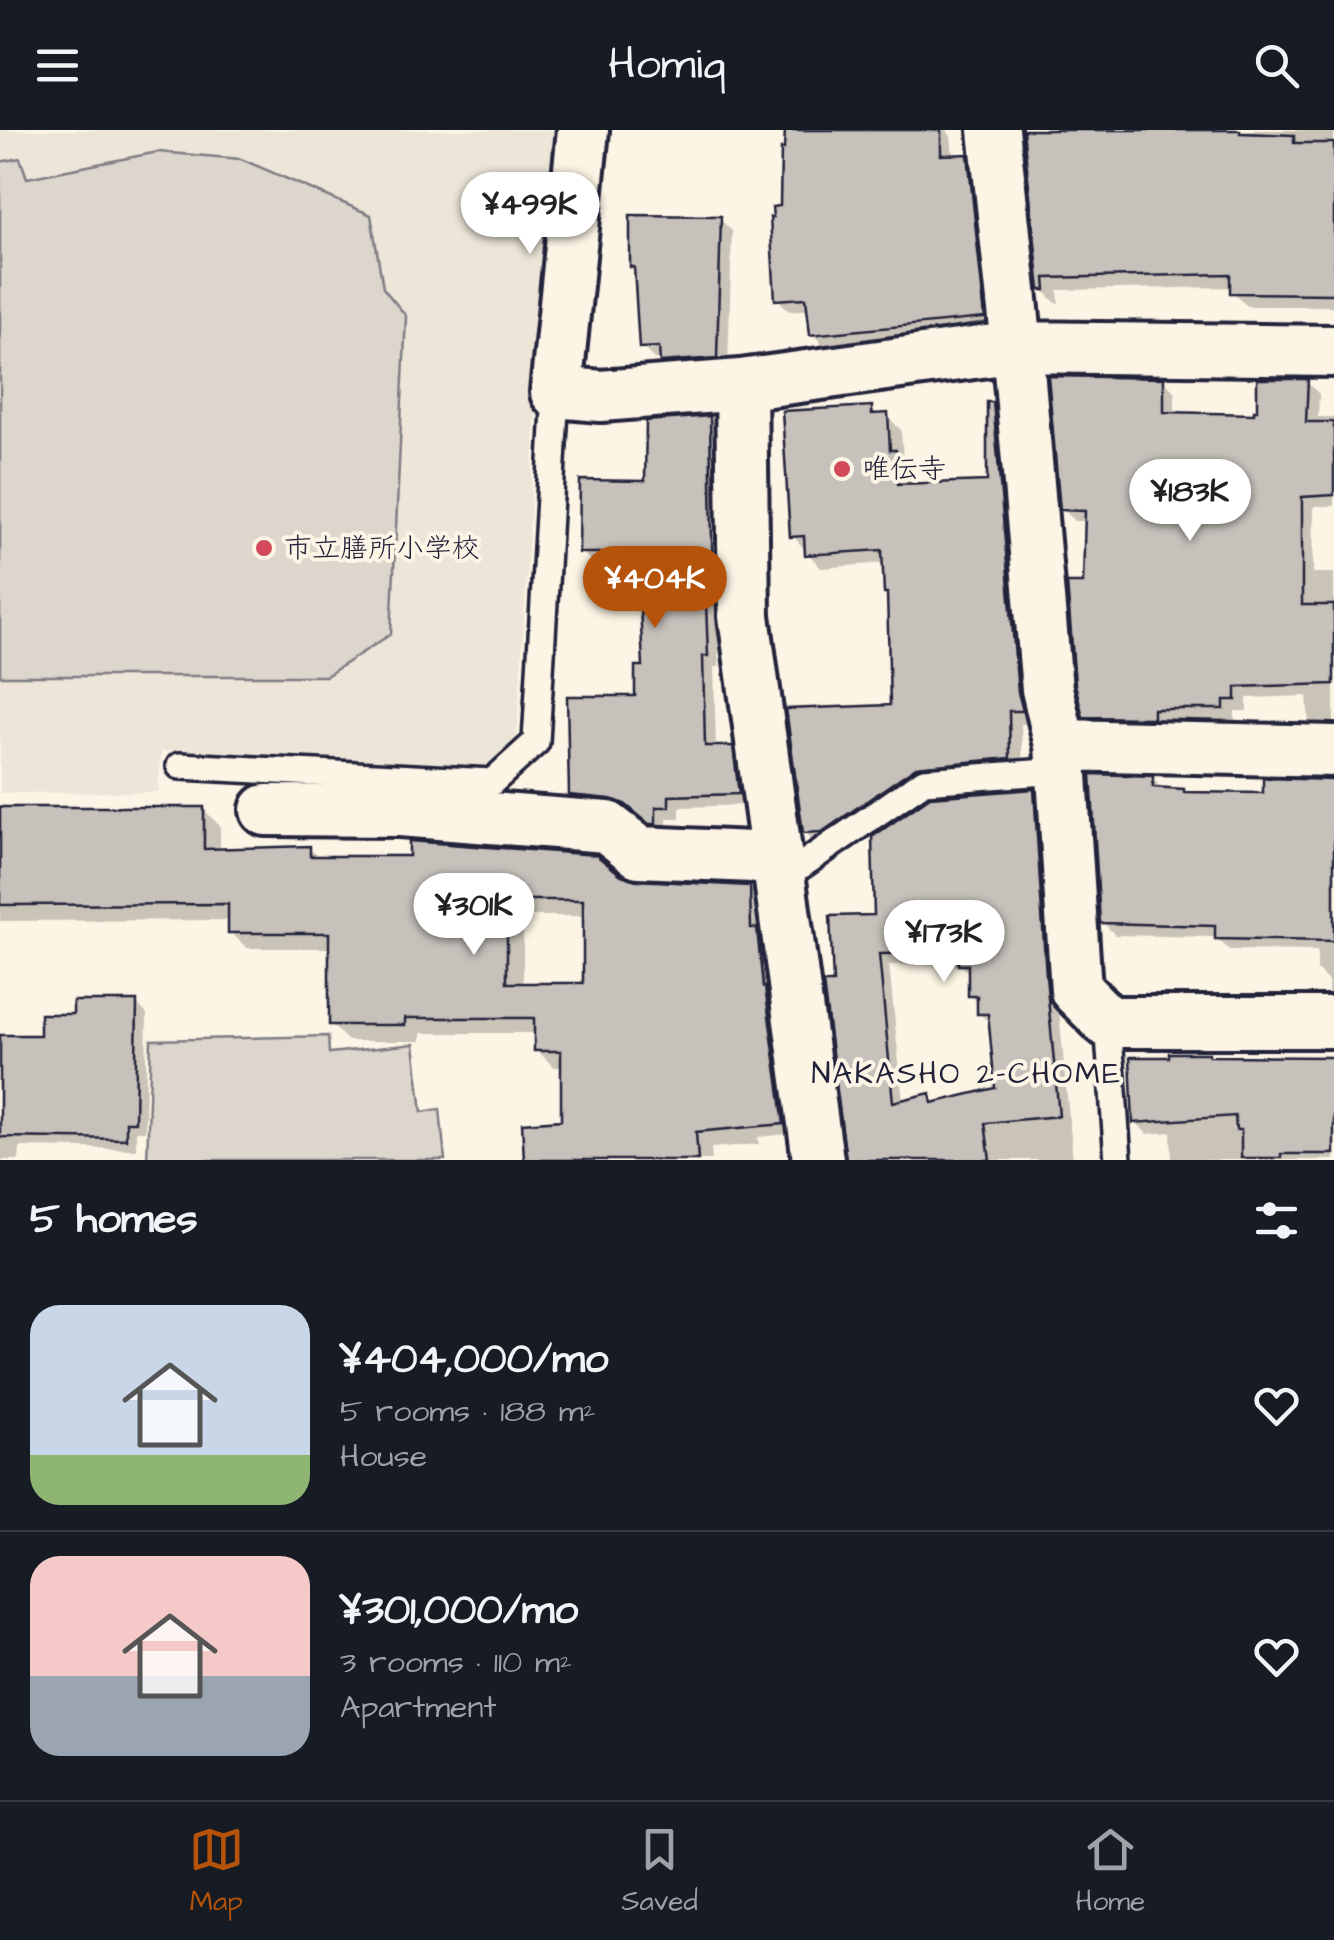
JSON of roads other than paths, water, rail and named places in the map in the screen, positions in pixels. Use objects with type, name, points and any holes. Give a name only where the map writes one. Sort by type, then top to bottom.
[{"type":"street","points":[[582,130],[556,392],[600,396],[741,385],[1016,347],[1334,351]]},
{"type":"street","points":[[994,130],[1047,689],[1060,758],[1076,990],[1108,1022],[1334,1022]]},
{"type":"street","points":[[741,385],[744,616],[818,1160]]},
{"type":"street","points":[[1060,758],[1334,751]]},
{"type":"street","points":[[266,810],[400,811],[608,827],[639,852],[777,866]]},
{"type":"lane","points":[[180,766],[492,782],[536,742],[556,392]]},
{"type":"lane","points":[[777,866],[802,865],[924,781],[1060,758]]},
{"type":"lane","points":[[1108,1022],[1118,1160]]},
{"type":"place","name":"唯伝寺","points":[[842,469]]},
{"type":"place","name":"市立膳所小学校","points":[[264,548]]},
{"type":"district","name":"NAKASHO 2-CHOME","points":[[967,1074]]}]
